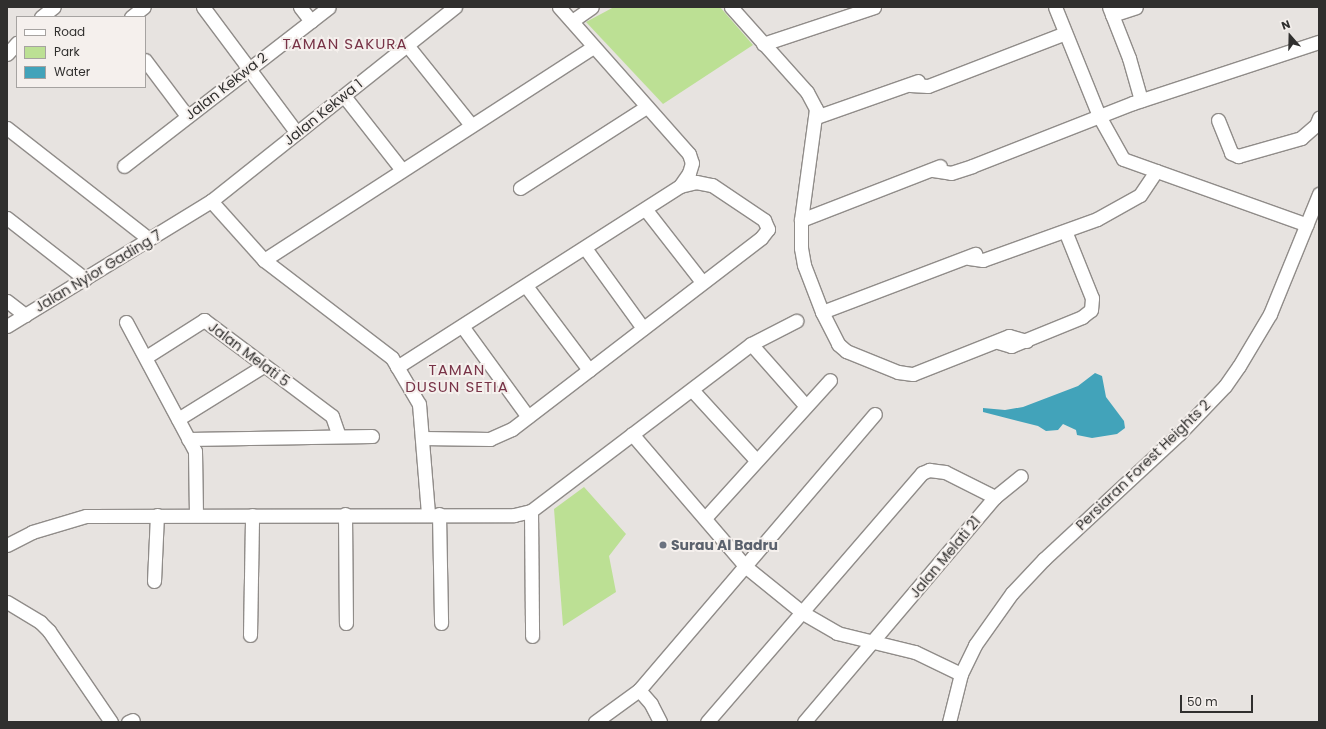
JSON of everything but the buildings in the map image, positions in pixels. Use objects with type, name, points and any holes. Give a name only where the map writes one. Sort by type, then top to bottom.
[{"type":"street","points":[[43,16],[54,7]]},
{"type":"street","points":[[132,16],[144,7]]},
{"type":"street","points":[[203,7],[248,69],[298,133]]},
{"type":"street","points":[[300,7],[311,21]]},
{"type":"street","name":"Jalan Kekwa 2","points":[[124,166],[329,7]]},
{"type":"street","name":"Jalan Kekwa 1","points":[[189,215],[211,201],[298,133],[455,7]]},
{"type":"street","points":[[559,7],[689,154],[692,163],[680,186]]},
{"type":"street","points":[[572,21],[592,7]]},
{"type":"street","points":[[731,7],[762,44],[813,100],[816,117],[801,220],[804,265],[832,335],[846,351],[898,372],[913,374],[998,342],[1009,336],[1026,341],[1082,317],[1091,310],[1092,298],[1065,231]]},
{"type":"street","points":[[762,44],[874,7]]},
{"type":"street","points":[[1055,7],[1099,116],[1123,159],[1307,225]]},
{"type":"street","points":[[1136,7],[1111,11],[1137,102]]},
{"type":"street","points":[[816,117],[910,85],[922,79],[933,83],[1065,33]]},
{"type":"street","points":[[801,220],[933,170],[941,165],[961,169],[1137,102],[1319,42]]},
{"type":"street","points":[[7,54],[16,44]]},
{"type":"street","points":[[407,45],[471,125]]},
{"type":"street","points":[[264,260],[593,47]]},
{"type":"street","points":[[146,61],[188,116]]},
{"type":"street","points":[[344,96],[402,170]]},
{"type":"street","points":[[520,188],[646,107]]},
{"type":"street","points":[[1218,120],[1231,153],[1238,156],[1301,138],[1316,125],[1319,118]]},
{"type":"street","points":[[7,128],[149,239]]},
{"type":"street","points":[[822,312],[969,258],[980,261],[1065,231],[1128,204],[1140,195],[1156,171]]},
{"type":"street","points":[[397,367],[646,210],[680,186],[696,182],[712,185],[764,220],[768,229],[761,238],[512,429],[490,439],[422,438]]},
{"type":"street","name":"Persiaran Forest Heights 2","points":[[949,722],[961,674],[975,644],[1012,593],[1044,559],[1179,434],[1225,386],[1270,314],[1319,194]]},
{"type":"street","points":[[211,201],[264,260],[392,358],[419,404],[422,438],[433,514],[440,624]]},
{"type":"street","points":[[646,210],[702,282]]},
{"type":"street","name":"Jalan Nyior Gading 7","points":[[7,326],[189,215]]},
{"type":"street","points":[[7,218],[85,279]]},
{"type":"street","points":[[585,248],[643,328]]},
{"type":"street","points":[[526,286],[589,370]]},
{"type":"street","points":[[7,301],[25,315]]},
{"type":"street","name":"Jalan Melati 5","points":[[146,357],[204,320],[212,323],[263,366],[332,416],[339,436]]},
{"type":"street","points":[[7,545],[32,532],[86,516],[345,514],[514,515],[530,511],[632,434],[693,391],[752,344],[796,321]]},
{"type":"street","points":[[126,322],[195,451],[196,515]]},
{"type":"street","points":[[462,326],[528,417]]},
{"type":"street","points":[[752,344],[805,405]]},
{"type":"street","points":[[178,419],[263,366]]},
{"type":"street","points":[[705,518],[805,405],[830,380]]},
{"type":"street","points":[[693,391],[756,460]]},
{"type":"street","points":[[595,722],[639,690],[746,567],[875,414]]},
{"type":"street","points":[[632,434],[746,567],[803,613],[837,633],[923,655],[961,674]]},
{"type":"street","points":[[188,439],[372,436]]},
{"type":"street","points":[[707,722],[803,613],[922,473],[929,470],[945,472],[995,497]]},
{"type":"street","name":"Jalan Melati 21","points":[[804,722],[995,497],[1021,476]]},
{"type":"street","points":[[530,511],[532,636]]},
{"type":"street","points":[[345,514],[346,623]]},
{"type":"street","points":[[154,580],[157,515]]},
{"type":"street","points":[[250,635],[252,515]]},
{"type":"street","points":[[7,602],[40,622],[49,630],[111,722]]},
{"type":"street","points":[[639,690],[651,704],[660,722]]},
{"type":"green space","points":[[614,7],[720,7],[753,45],[663,104],[586,22]]},
{"type":"green space","points":[[584,487],[626,534],[609,556],[616,592],[563,626],[554,509]]},
{"type":"water","points":[[1095,373],[1102,376],[1106,397],[1124,421],[1125,428],[1117,434],[1092,438],[1077,435],[1076,430],[1063,424],[1058,430],[1046,431],[1038,426],[983,412],[983,408],[1005,410],[1023,407],[1078,386]]},
{"type":"place","name":"Surau Al Badru","points":[[663,545]]},
{"type":"district","name":"TAMAN SAKURA","points":[[345,44]]},
{"type":"district","name":"TAMAN DUSUN SETIA","points":[[457,378]]}]
